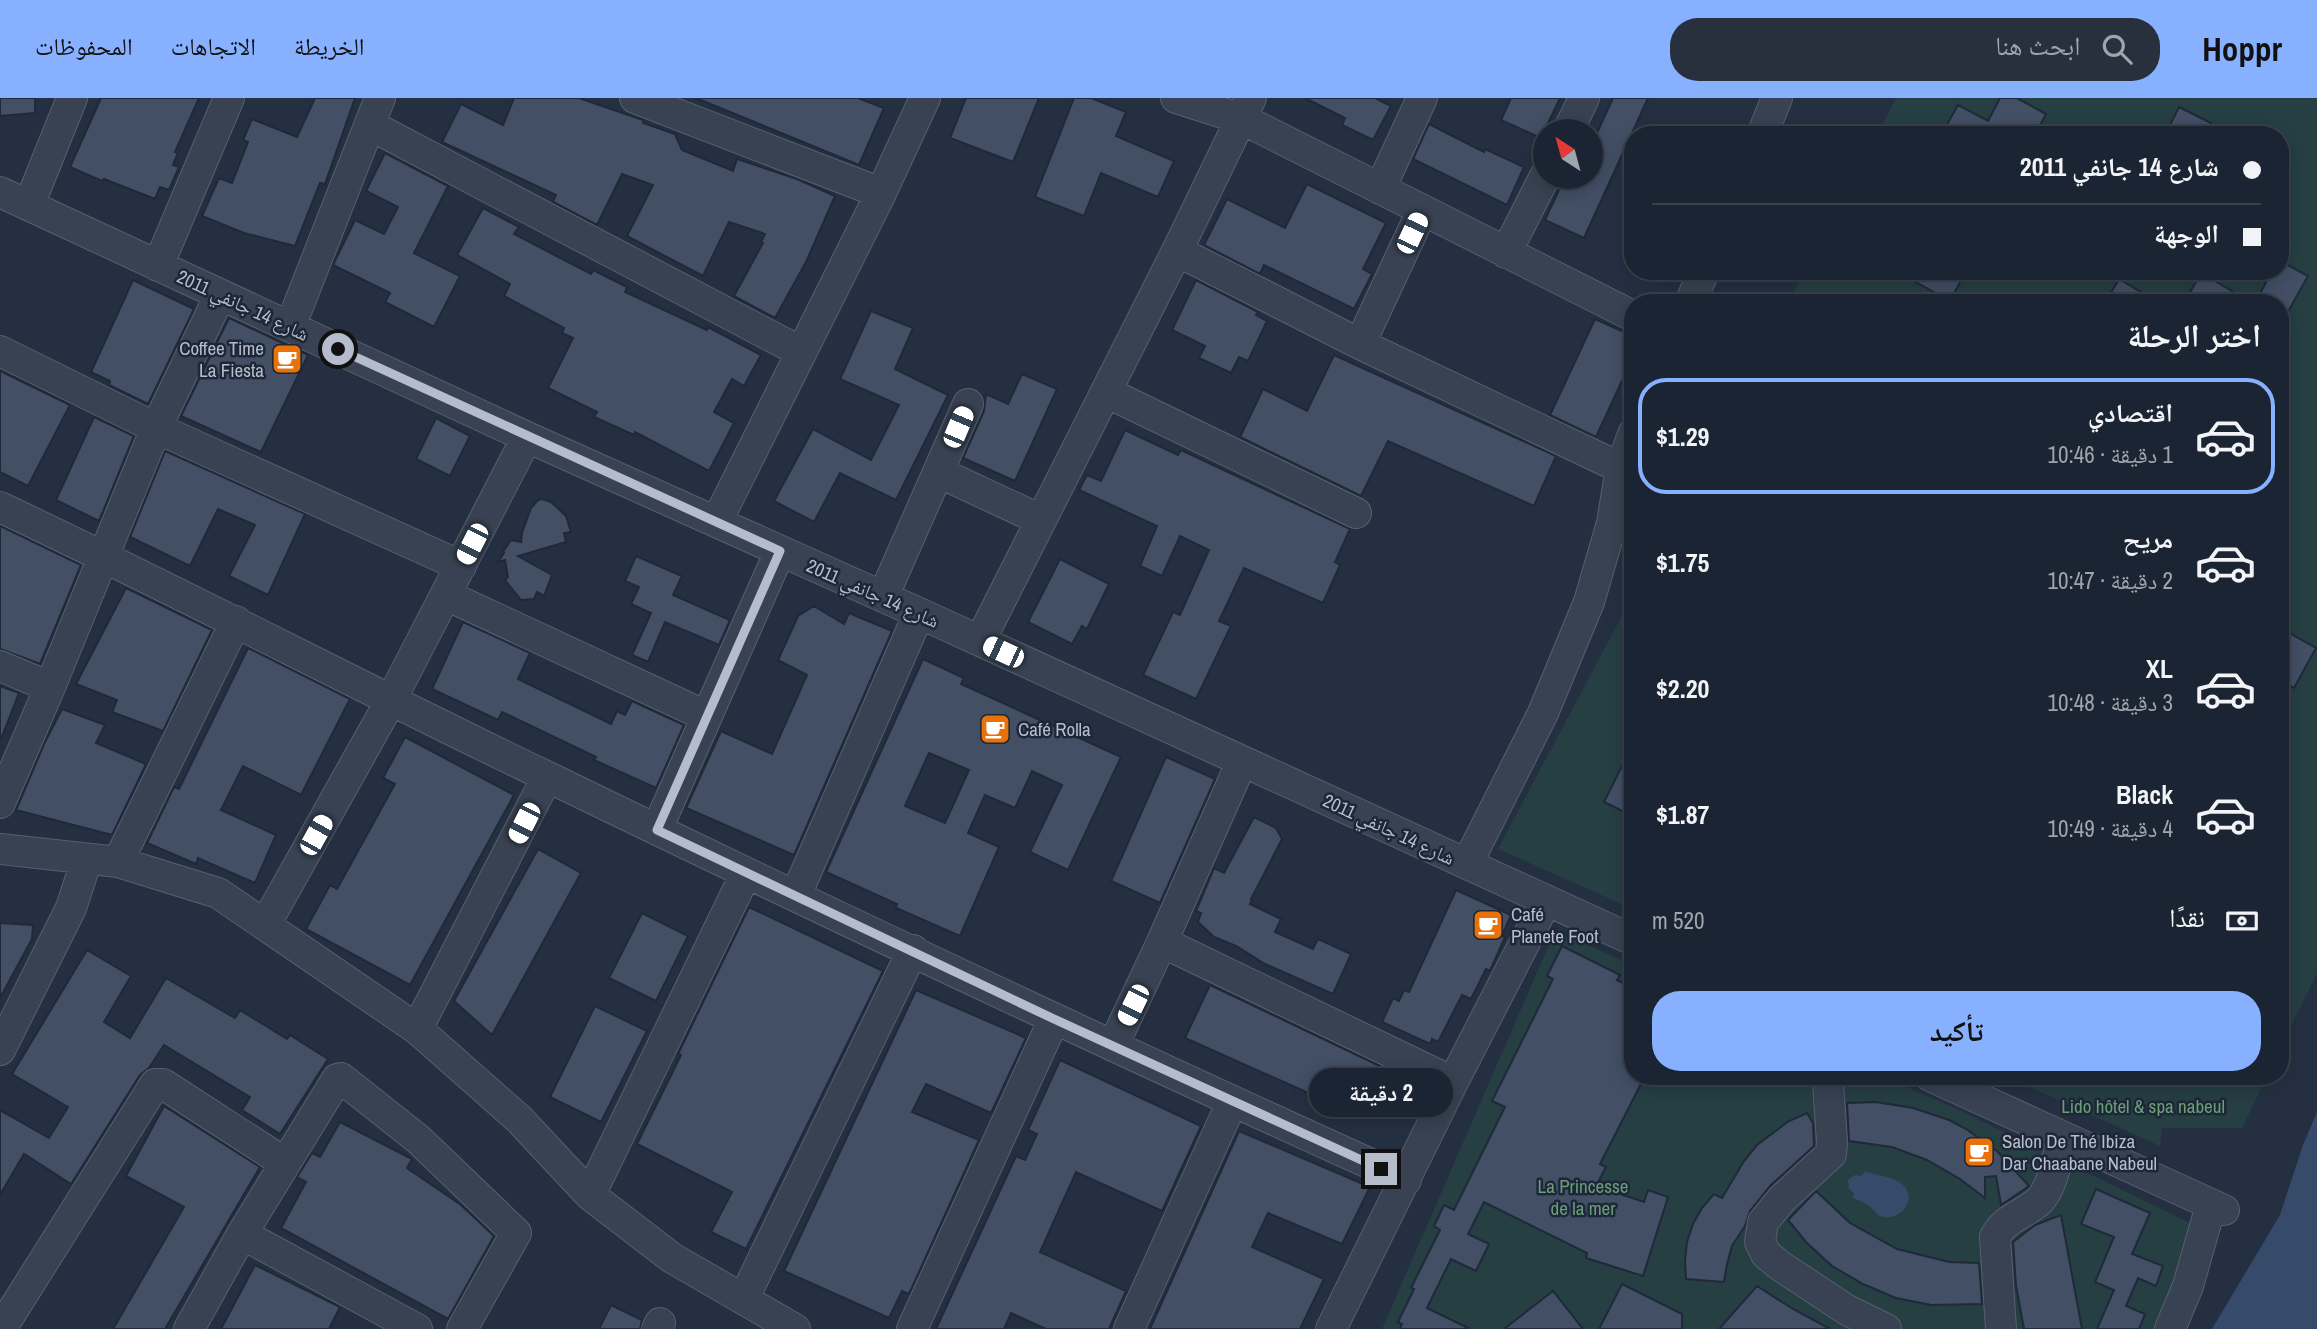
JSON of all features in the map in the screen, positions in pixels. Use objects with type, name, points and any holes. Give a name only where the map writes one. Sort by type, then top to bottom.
[{"type":"street","points":[[29,205],[72,98]]},
{"type":"street","points":[[158,266],[229,98]]},
{"type":"street","points":[[635,98],[881,193]]},
{"type":"street","points":[[717,521],[881,193],[925,98]]},
{"type":"street","points":[[1176,98],[1247,108],[1380,189],[1624,312]]},
{"type":"street","points":[[1380,189],[1422,98]]},
{"type":"street","points":[[1574,119],[1584,98]]},
{"type":"street","points":[[1766,126],[1777,98]]},
{"type":"street","points":[[980,641],[1247,108]]},
{"type":"street","points":[[290,327],[375,111],[801,352]]},
{"type":"street","points":[[1506,253],[1538,189]]},
{"type":"street","name":"شارع 14 جانفي 2011","points":[[0,192],[527,436],[1624,936]]},
{"type":"street","points":[[1360,344],[1422,211]]},
{"type":"street","points":[[1177,251],[1360,344],[1621,467]]},
{"type":"street","points":[[0,803],[156,428],[220,295]]},
{"type":"street","points":[[0,351],[156,428],[461,566]]},
{"type":"street","points":[[1106,392],[1356,513]]},
{"type":"street","points":[[883,597],[968,404]]},
{"type":"street","points":[[265,925],[391,700],[527,436]]},
{"type":"street","points":[[1467,864],[1543,713],[1589,603],[1612,523],[1624,459]]},
{"type":"street","points":[[938,472],[1041,520]]},
{"type":"street","points":[[0,507],[746,873],[1232,1102],[1406,1180]]},
{"type":"street","points":[[657,830],[780,551]]},
{"type":"street","points":[[446,595],[706,716]]},
{"type":"street","points":[[796,895],[919,613]]},
{"type":"street","points":[[0,1050],[79,883],[118,862],[236,621]]},
{"type":"street","points":[[0,666],[50,687]]},
{"type":"street","points":[[1113,1046],[1242,761]]},
{"type":"street","points":[[417,1029],[547,777]]},
{"type":"street","points":[[0,849],[79,883]]},
{"type":"street","points":[[118,862],[218,893],[417,1029],[519,1119],[590,1195],[673,1258],[795,1329]]},
{"type":"street","points":[[590,1195],[746,873]]},
{"type":"street","points":[[1331,1329],[1546,901]]},
{"type":"street","points":[[1162,942],[1453,1082]]},
{"type":"street","points":[[744,1298],[913,950]]},
{"type":"street","points":[[912,1329],[1054,1019]]},
{"type":"street","points":[[189,1329],[242,1234],[339,1078],[345,1079],[418,1139],[516,1233],[462,1329]]},
{"type":"street","points":[[1,1329],[155,1084],[163,1084],[285,1163]]},
{"type":"street","points":[[1828,1085],[1832,1142],[1830,1154],[1782,1199],[1763,1222],[1760,1242],[1766,1255],[1779,1265],[1847,1310],[1886,1329]]},
{"type":"street","points":[[1950,1085],[2217,1207],[2170,1329]]},
{"type":"street","points":[[1129,1329],[1232,1102]]},
{"type":"street","points":[[2001,1329],[1995,1237],[2006,1222],[2040,1199],[2051,1180],[2063,1137]]},
{"type":"street","points":[[242,1234],[417,1329]]},
{"type":"green space","points":[[1896,98],[2317,98],[2317,973],[2289,1031],[2289,294],[1792,294],[1800,280],[2289,280],[2289,126],[1882,126]]},
{"type":"green space","points":[[1624,612],[1624,905],[1498,849]]},
{"type":"green space","name":"La Princesse de la mer","points":[[1555,931],[1624,961],[1624,1085],[1902,1085],[2194,1225],[2161,1329],[1382,1329]]},
{"type":"green space","name":"Lido hôtel & spa nabeul","points":[[2025,1085],[2263,1085],[2242,1128],[2162,1128],[2160,1146]]},
{"type":"water","points":[[2317,1112],[2317,1329],[2212,1329],[2280,1215]]},
{"type":"water","points":[[1865,1171],[1892,1179],[1905,1187],[1909,1200],[1899,1214],[1880,1216],[1866,1204],[1853,1198],[1854,1193],[1849,1189],[1848,1180],[1855,1175],[1862,1176]]},
{"type":"building","points":[[0,98],[35,98],[35,113],[0,116]]},
{"type":"building","points":[[101,98],[199,98],[175,152],[178,153],[173,165],[179,167],[169,190],[160,187],[155,199],[70,167]]},
{"type":"building","points":[[315,98],[355,98],[325,184],[320,183],[295,246],[244,233],[202,216],[219,178],[232,183],[248,142],[243,140],[252,119],[297,137]]},
{"type":"building","points":[[514,98],[579,98],[644,120],[643,123],[675,134],[682,150],[733,171],[737,159],[797,179],[835,196],[806,262],[775,318],[734,296],[763,243],[761,242],[765,234],[729,222],[703,276],[627,236],[653,185],[622,174],[597,225],[553,202],[556,195],[442,142],[461,104],[503,125]]},
{"type":"building","points":[[696,98],[858,98],[884,108],[859,165]]},
{"type":"building","points":[[966,98],[1039,98],[1013,162],[950,138]]},
{"type":"building","points":[[1074,98],[1091,98],[1126,112],[1116,136],[1174,161],[1158,197],[1101,173],[1084,216],[1035,197]]},
{"type":"building","points":[[1305,98],[1375,98],[1391,106],[1373,140],[1342,125],[1345,118]]},
{"type":"building","points":[[1511,98],[1560,98],[1550,119],[1533,119],[1533,134],[1501,120]]},
{"type":"building","points":[[1613,98],[1648,98],[1635,126],[1624,126],[1624,150],[1584,238],[1545,220],[1559,189],[1603,189],[1603,120]]},
{"type":"building","points":[[2000,98],[2017,98],[2046,114],[2040,126],[1946,126],[1958,105],[1988,121]]},
{"type":"building","points":[[2179,107],[2211,123],[2210,126],[2170,126]]},
{"type":"building","points":[[1429,124],[1484,152],[1485,149],[1524,167],[1507,205],[1413,159]]},
{"type":"building","points":[[385,153],[448,186],[414,253],[460,276],[434,327],[385,302],[390,293],[333,265],[355,220],[384,234],[398,207],[366,191]]},
{"type":"building","points":[[1307,184],[1386,223],[1363,269],[1372,274],[1354,309],[1264,265],[1260,274],[1204,245],[1227,199],[1285,228]]},
{"type":"building","points":[[483,208],[519,227],[514,234],[591,274],[593,270],[627,287],[625,292],[707,330],[708,327],[761,355],[744,386],[732,379],[714,412],[734,423],[709,471],[635,432],[634,435],[594,417],[597,412],[548,388],[573,338],[562,333],[564,328],[504,296],[510,284],[457,255]]},
{"type":"building","points":[[2289,266],[2308,276],[2289,310],[2289,294],[2260,294],[2267,280],[2289,280]]},
{"type":"building","points":[[133,280],[194,309],[148,404],[109,385],[110,381],[91,372]]},
{"type":"building","points":[[1196,280],[1258,312],[1256,315],[1267,321],[1248,361],[1239,357],[1231,373],[1199,358],[1205,346],[1172,330]]},
{"type":"building","points":[[1912,280],[1961,280],[1954,294],[1937,294]]},
{"type":"building","points":[[2121,280],[2144,294],[2110,294]]},
{"type":"building","points":[[2197,280],[2213,280],[2232,291],[2230,294],[2189,294]]},
{"type":"building","points":[[871,311],[913,328],[895,369],[948,395],[896,500],[840,473],[814,522],[774,501],[813,429],[871,460],[899,405],[840,379]]},
{"type":"building","points":[[229,318],[308,355],[261,452],[181,416]]},
{"type":"building","points":[[1595,319],[1624,332],[1624,376],[1596,437],[1550,415]]},
{"type":"building","points":[[1334,355],[1556,456],[1534,506],[1388,441],[1361,496],[1240,437],[1263,389],[1307,411]]},
{"type":"building","points":[[0,371],[70,405],[28,486],[0,472]]},
{"type":"building","points":[[1022,374],[1057,389],[1015,481],[963,458],[984,411],[986,394],[1008,404]]},
{"type":"building","points":[[94,417],[134,436],[99,521],[56,500]]},
{"type":"building","points":[[436,418],[470,436],[450,476],[416,459]]},
{"type":"building","points":[[1125,430],[1178,455],[1181,450],[1350,529],[1335,562],[1340,565],[1323,603],[1244,568],[1219,621],[1231,626],[1196,699],[1143,675],[1173,612],[1180,615],[1209,550],[1180,536],[1162,576],[1140,566],[1157,526],[1079,490],[1087,475],[1101,481]]},
{"type":"building","points":[[165,451],[305,514],[268,595],[229,576],[255,525],[218,509],[190,566],[130,537]]},
{"type":"building","points":[[542,499],[551,502],[566,516],[571,532],[564,533],[566,542],[518,556],[552,575],[544,596],[537,592],[534,599],[521,600],[505,580],[508,577],[505,560],[498,562],[504,553],[503,548],[505,549],[511,540],[521,542],[531,508]]},
{"type":"building","points":[[0,526],[81,565],[40,664],[0,649]]},
{"type":"building","points":[[636,556],[682,576],[673,595],[730,620],[719,645],[665,622],[648,662],[632,655],[651,613],[631,604],[639,587],[625,581]]},
{"type":"building","points":[[1060,559],[1109,584],[1087,629],[1082,626],[1072,644],[1028,622]]},
{"type":"building","points":[[126,588],[212,630],[163,731],[112,712],[117,700],[76,684]]},
{"type":"building","points":[[814,606],[844,624],[849,613],[892,631],[794,855],[686,808],[721,731],[772,754],[807,675],[778,660],[798,616]]},
{"type":"building","points":[[463,622],[530,653],[518,679],[611,724],[617,711],[625,715],[632,701],[684,725],[656,788],[594,760],[596,757],[502,712],[498,720],[432,689]]},
{"type":"building","points":[[2289,633],[2316,648],[2294,688],[2289,685]]},
{"type":"building","points":[[248,648],[350,699],[301,795],[243,766],[221,810],[276,835],[255,883],[198,858],[196,864],[147,843],[174,787],[179,789]]},
{"type":"building","points":[[923,659],[964,678],[961,684],[1121,757],[1068,870],[1030,852],[1062,785],[1032,771],[1015,808],[985,795],[968,833],[999,847],[960,936],[896,908],[897,904],[826,872]],"holes":[[[929,753],[969,770],[945,823],[905,806]]]},
{"type":"building","points":[[0,686],[19,693],[1,739],[0,739]]},
{"type":"building","points":[[62,709],[105,725],[96,743],[146,764],[112,835],[16,810]]},
{"type":"building","points":[[405,737],[514,795],[410,985],[306,929],[330,885],[337,889],[395,784],[383,778]]},
{"type":"building","points":[[1166,757],[1215,779],[1160,903],[1111,881]]},
{"type":"building","points":[[1624,762],[1624,812],[1604,802]]},
{"type":"building","points":[[1254,817],[1276,828],[1282,839],[1250,904],[1281,919],[1275,932],[1313,949],[1318,939],[1351,954],[1333,994],[1265,964],[1236,946],[1214,937],[1198,922],[1201,913],[1196,911],[1214,868],[1224,873]]},
{"type":"building","points":[[538,849],[581,873],[492,1035],[454,1001]]},
{"type":"building","points":[[1456,890],[1511,915],[1502,936],[1505,937],[1490,971],[1486,969],[1471,999],[1462,995],[1438,1042],[1432,1039],[1430,1044],[1382,1022],[1393,998],[1399,1001],[1404,990],[1409,992]]},
{"type":"building","points":[[749,907],[883,971],[746,1249],[711,1232],[732,1192],[637,1144]]},
{"type":"building","points":[[642,913],[688,936],[656,1001],[609,978]]},
{"type":"building","points":[[0,923],[33,925],[32,939],[0,998]]},
{"type":"building","points":[[1562,946],[1620,975],[1617,980],[1624,984],[1624,1085],[1640,1085],[1600,1164],[1606,1167],[1596,1186],[1644,1202],[1648,1190],[1668,1197],[1643,1276],[1586,1258],[1587,1253],[1484,1202],[1468,1234],[1489,1244],[1476,1271],[1451,1259],[1427,1308],[1470,1329],[1400,1329],[1402,1324],[1398,1322],[1414,1289],[1411,1288],[1440,1230],[1434,1226],[1444,1205],[1454,1210],[1505,1107],[1492,1101],[1553,979],[1547,976]]},
{"type":"building","points":[[87,950],[131,976],[104,1022],[130,1038],[166,978],[235,1018],[240,1010],[287,1039],[290,1035],[328,1059],[280,1134],[242,1110],[250,1097],[164,1045],[149,1068],[140,1075],[71,1184],[24,1154],[0,1195],[0,1110],[49,1138],[68,1107],[12,1074]]},
{"type":"building","points":[[1210,985],[1384,1068],[1360,1116],[1185,1038]]},
{"type":"building","points":[[916,990],[1026,1038],[991,1113],[926,1084],[912,1112],[979,1140],[909,1294],[902,1291],[889,1318],[784,1271]]},
{"type":"building","points":[[595,1006],[647,1031],[601,1122],[550,1097]]},
{"type":"building","points":[[1060,1060],[1201,1126],[1162,1211],[1076,1172],[1040,1252],[1126,1291],[1109,1329],[1046,1329],[1011,1313],[1004,1329],[936,1329],[1016,1156],[1025,1160],[1037,1134],[1028,1130]]},
{"type":"building","points":[[1876,1102],[1913,1108],[1949,1120],[1966,1129],[1997,1151],[2029,1186],[2001,1205],[1996,1176],[1985,1177],[1985,1198],[1960,1179],[1927,1160],[1892,1147],[1849,1141],[1847,1103]]},
{"type":"building","points":[[164,1106],[260,1167],[165,1329],[113,1329],[184,1207],[126,1176]]},
{"type":"building","points":[[1807,1113],[1813,1123],[1814,1146],[1770,1186],[1750,1211],[1745,1226],[1732,1246],[1724,1282],[1686,1279],[1687,1242],[1702,1208],[1714,1194],[1722,1198],[1757,1145],[1789,1121]]},
{"type":"building","points":[[340,1122],[412,1159],[407,1168],[461,1205],[494,1236],[448,1319],[281,1228],[306,1182],[297,1177],[312,1153],[320,1157]]},
{"type":"building","points":[[1239,1131],[1370,1187],[1342,1244],[1268,1213],[1252,1247],[1324,1279],[1300,1329],[1150,1329]]},
{"type":"building","points":[[2096,1189],[2150,1213],[2132,1254],[2163,1266],[2156,1286],[2138,1278],[2126,1306],[2145,1314],[2139,1329],[2097,1329],[2114,1290],[2095,1282],[2114,1237],[2081,1224]]},
{"type":"building","points":[[1816,1191],[1850,1223],[1897,1249],[1949,1262],[1979,1263],[1982,1304],[1931,1305],[1896,1298],[1863,1284],[1832,1266],[1806,1242],[1788,1220]]},
{"type":"building","points":[[2061,1215],[2082,1329],[2024,1329],[2016,1286],[2013,1242],[2035,1225]]},
{"type":"building","points":[[255,1265],[340,1307],[329,1329],[221,1329]]},
{"type":"building","points":[[1622,1284],[1682,1314],[1682,1329],[1599,1329]]},
{"type":"building","points":[[1757,1286],[1793,1309],[1830,1329],[1719,1329]]},
{"type":"building","points":[[1553,1291],[1583,1329],[1504,1329]]},
{"type":"building","points":[[611,1305],[642,1320],[640,1329],[599,1329]]},
{"type":"place","name":"Coffee Time La Fiesta","points":[[287,359]]},
{"type":"place","name":"Café Rolla","points":[[995,729]]},
{"type":"place","name":"Café Planete Foot","points":[[1488,925]]},
{"type":"place","name":"Salon De Thé Ibiza Dar Chaabane Nabeul","points":[[1979,1152]]},
{"type":"route","points":[[338,349],[780,551],[657,830],[1054,1019],[1381,1169]]}]
